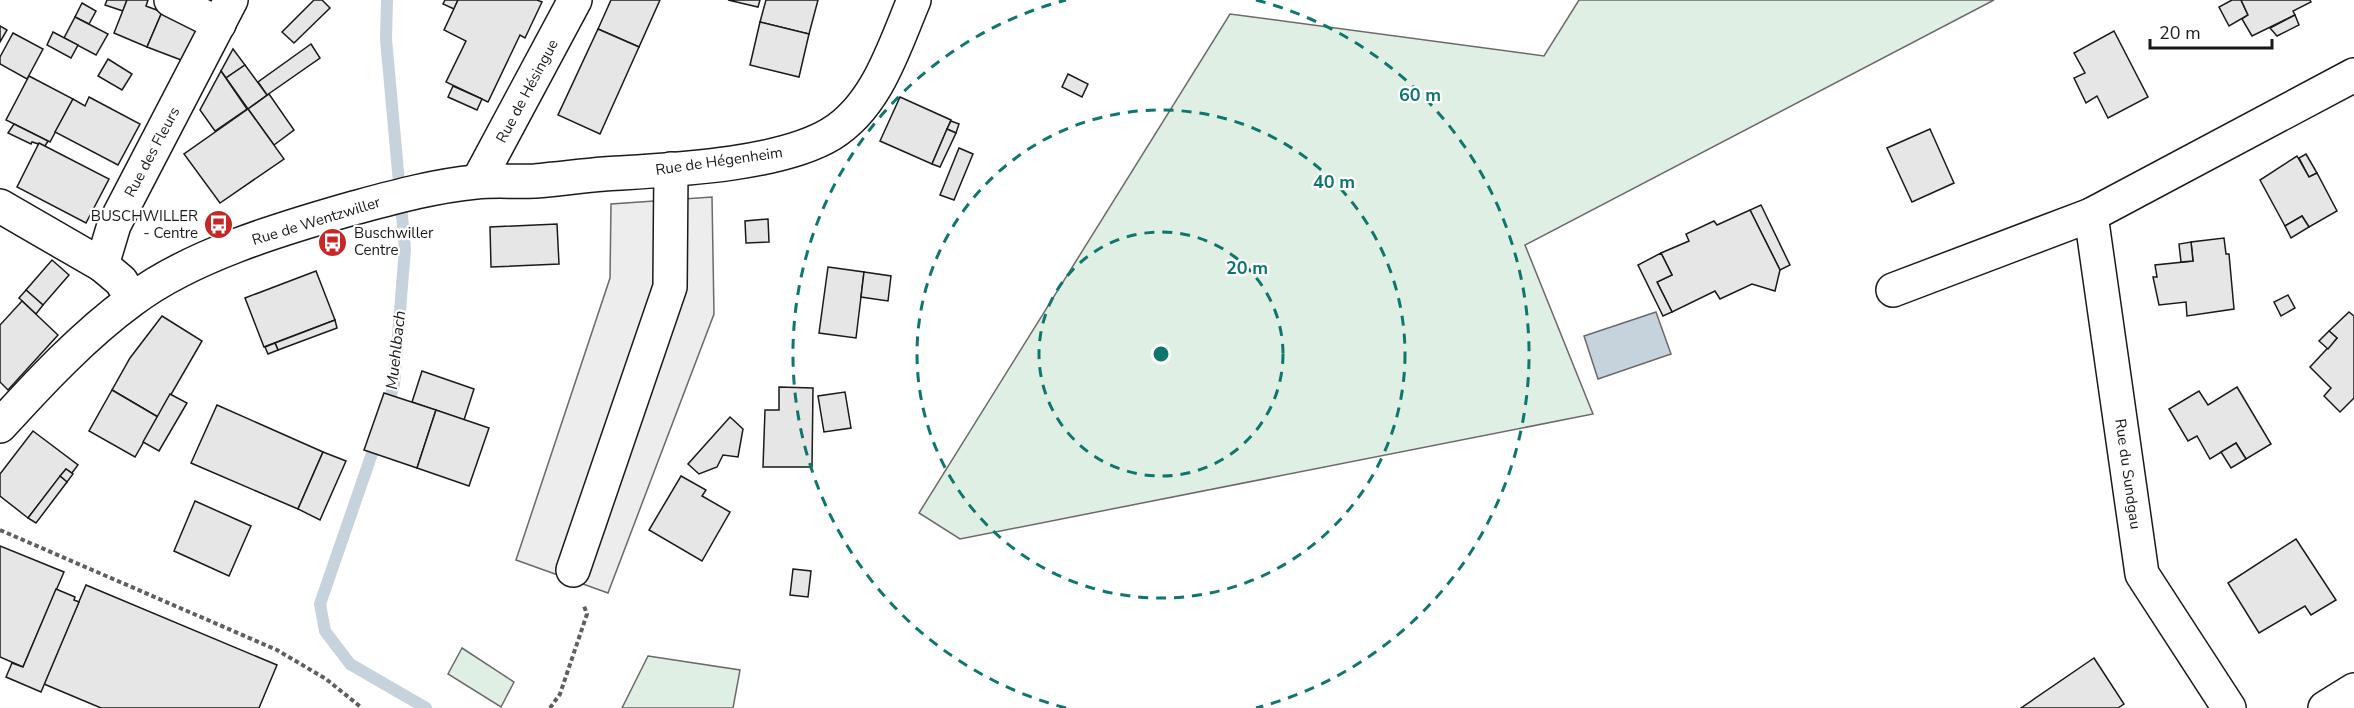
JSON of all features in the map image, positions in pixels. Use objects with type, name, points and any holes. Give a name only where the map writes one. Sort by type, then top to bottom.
[{"type":"street","points":[[171,0],[225,12]]},
{"type":"street","name":"Rue de Hésingue","points":[[478,181],[575,0]]},
{"type":"street","name":"Rue de Hégenheim","points":[[478,181],[533,181],[671,169],[782,152],[812,145],[850,120],[878,83],[914,0]]},
{"type":"street","name":"Rue des Fleurs","points":[[102,266],[114,225],[225,12]]},
{"type":"street","points":[[1893,290],[2091,215],[2354,75]]},
{"type":"street","points":[[573,570],[670,287],[671,169]]},
{"type":"street","name":"Rue de Wentzwiller","points":[[0,426],[35,389],[132,299],[204,260],[254,238],[355,208],[426,189],[478,181]]},
{"type":"street","points":[[0,206],[102,266],[121,281],[132,299]]},
{"type":"street","name":"Rue du Sundgau","points":[[2091,215],[2142,574],[2229,708]]},
{"type":"street","points":[[2325,708],[2354,690]]},
{"type":"path","points":[[0,530],[277,650],[326,680],[362,708]]},
{"type":"path","points":[[550,708],[560,694],[587,614],[573,570]]},
{"type":"green space","points":[[1579,0],[1994,0],[1525,245],[1593,414],[960,539],[919,513],[1230,14],[1544,56]]},
{"type":"green space","points":[[462,648],[514,682],[501,707],[448,674]]},
{"type":"green space","points":[[648,656],[740,670],[733,708],[622,708]]},
{"type":"shaded area","points":[[712,197],[714,314],[608,593],[516,560],[610,278],[611,204]]},
{"type":"shaded area","points":[[1656,312],[1671,354],[1598,379],[1584,336]]},
{"type":"building","points":[[107,0],[127,0],[123,11],[105,5]]},
{"type":"building","points":[[127,0],[148,0],[146,6],[162,12],[147,47],[114,33]]},
{"type":"building","points":[[314,0],[322,0],[330,8],[294,43],[282,32]]},
{"type":"building","points":[[445,0],[458,0],[454,9],[443,4]]},
{"type":"building","points":[[458,0],[537,0],[542,2],[525,38],[520,35],[488,102],[446,82],[466,41],[444,30]]},
{"type":"building","points":[[611,0],[660,0],[639,47],[598,29]]},
{"type":"building","points":[[728,0],[760,0],[758,7]]},
{"type":"building","points":[[766,0],[818,0],[809,34],[760,22]]},
{"type":"building","points":[[2232,0],[2241,0],[2248,15],[2229,26],[2219,7]]},
{"type":"building","points":[[2241,0],[2310,0],[2311,2],[2293,11],[2295,15],[2252,36],[2242,19],[2248,15]]},
{"type":"building","points":[[82,3],[96,11],[89,24],[75,17]]},
{"type":"building","points":[[162,12],[203,27],[189,63],[147,47]]},
{"type":"building","points":[[2295,15],[2299,25],[2277,36],[2270,28]]},
{"type":"building","points":[[75,17],[108,34],[96,55],[64,38]]},
{"type":"building","points":[[760,22],[809,34],[799,77],[750,65]]},
{"type":"building","points":[[0,26],[7,30],[0,42]]},
{"type":"building","points":[[598,29],[639,47],[600,134],[558,115]]},
{"type":"building","points":[[2114,31],[2148,97],[2108,118],[2097,96],[2086,103],[2074,78],[2085,73],[2074,53]]},
{"type":"building","points":[[53,32],[78,45],[71,58],[47,45]]},
{"type":"building","points":[[13,33],[43,49],[27,79],[0,64],[0,57]]},
{"type":"building","points":[[311,44],[320,58],[267,95],[258,82]]},
{"type":"building","points":[[233,49],[245,65],[226,78],[221,71]]},
{"type":"building","points":[[108,59],[132,74],[122,90],[98,76]]},
{"type":"building","points":[[245,65],[267,95],[248,109],[226,78]]},
{"type":"building","points":[[221,71],[247,109],[215,131],[200,110]]},
{"type":"building","points":[[1068,74],[1088,84],[1082,97],[1062,87]]},
{"type":"building","points":[[29,76],[73,99],[50,142],[6,120]]},
{"type":"building","points":[[453,86],[482,99],[477,110],[448,97]]},
{"type":"building","points":[[269,94],[294,130],[274,145],[248,109]]},
{"type":"building","points":[[89,97],[140,124],[118,165],[55,132],[73,99],[85,106]]},
{"type":"building","points":[[900,97],[951,120],[932,164],[880,141]]},
{"type":"building","points":[[248,109],[284,159],[220,203],[184,154]]},
{"type":"building","points":[[951,121],[959,124],[956,133],[947,129]]},
{"type":"building","points":[[14,124],[48,141],[45,146],[32,142],[31,144],[8,133]]},
{"type":"building","points":[[947,129],[956,133],[940,167],[932,164]]},
{"type":"building","points":[[1930,129],[1954,183],[1912,202],[1887,148]]},
{"type":"building","points":[[39,143],[109,179],[86,223],[17,187]]},
{"type":"building","points":[[959,148],[973,154],[954,200],[940,195]]},
{"type":"building","points":[[2306,154],[2317,173],[2309,177],[2299,158]]},
{"type":"building","points":[[2297,156],[2309,177],[2317,173],[2337,211],[2309,227],[2302,216],[2285,226],[2260,180]]},
{"type":"building","points":[[1761,205],[1790,265],[1780,270],[1750,210]]},
{"type":"building","points":[[1750,210],[1780,270],[1775,291],[1752,284],[1720,299],[1715,291],[1672,312],[1657,282],[1672,275],[1661,253],[1689,241],[1686,234],[1714,221],[1717,225]]},
{"type":"building","points":[[2302,216],[2309,227],[2291,238],[2285,226]]},
{"type":"building","points":[[768,219],[769,242],[746,243],[745,221]]},
{"type":"building","points":[[557,224],[559,264],[491,267],[490,227]]},
{"type":"building","points":[[2224,238],[2226,254],[2229,254],[2234,309],[2187,316],[2186,302],[2159,305],[2153,277],[2157,277],[2155,265],[2193,261],[2191,242]]},
{"type":"building","points":[[2191,242],[2193,261],[2181,262],[2179,244]]},
{"type":"building","points":[[1661,253],[1672,275],[1657,282],[1672,312],[1663,316],[1638,265]]},
{"type":"building","points":[[52,260],[69,275],[43,305],[26,290]]},
{"type":"building","points":[[828,267],[864,272],[856,338],[819,333]]},
{"type":"building","points":[[316,271],[335,320],[264,347],[245,298]]},
{"type":"building","points":[[864,272],[891,276],[888,301],[861,297]]},
{"type":"building","points":[[26,290],[43,305],[36,314],[19,298]]},
{"type":"building","points":[[2288,295],[2295,308],[2281,316],[2274,302]]},
{"type":"building","points":[[22,301],[58,335],[8,390],[0,382],[0,325]]},
{"type":"building","points":[[2349,312],[2354,316],[2354,398],[2340,412],[2324,396],[2331,388],[2310,367],[2337,338],[2329,331]]},
{"type":"building","points":[[162,316],[202,341],[158,417],[112,390],[130,358]]},
{"type":"building","points":[[335,320],[337,328],[278,350],[275,343]]},
{"type":"building","points":[[2329,331],[2337,338],[2328,349],[2319,341]]},
{"type":"building","points":[[275,343],[278,350],[268,354],[265,347]]},
{"type":"building","points":[[422,371],[474,389],[464,420],[412,402]]},
{"type":"building","points":[[779,387],[813,388],[812,467],[763,467],[765,410],[779,410]]},
{"type":"building","points":[[2237,387],[2271,444],[2246,459],[2236,443],[2210,459],[2197,436],[2188,441],[2169,409],[2199,391],[2208,405]]},
{"type":"building","points":[[112,390],[158,417],[135,457],[89,431]]},
{"type":"building","points":[[845,392],[851,428],[824,432],[818,396]]},
{"type":"building","points":[[384,393],[436,410],[417,468],[364,450]]},
{"type":"building","points":[[170,394],[187,403],[159,451],[143,442]]},
{"type":"building","points":[[217,405],[323,452],[298,509],[191,463]]},
{"type":"building","points":[[436,410],[489,428],[469,486],[417,468]]},
{"type":"building","points":[[730,417],[743,429],[738,457],[723,455],[717,467],[699,474],[688,464]]},
{"type":"building","points":[[33,431],[78,465],[72,473],[66,469],[28,518],[0,496],[0,474]]},
{"type":"building","points":[[2236,443],[2246,459],[2231,468],[2221,452]]},
{"type":"building","points":[[323,452],[346,461],[320,520],[298,509]]},
{"type":"building","points":[[66,469],[73,474],[67,482],[60,476]]},
{"type":"building","points":[[60,476],[67,482],[36,523],[28,518]]},
{"type":"building","points":[[681,476],[706,490],[702,496],[730,512],[702,561],[649,530]]},
{"type":"building","points":[[195,501],[251,526],[229,576],[174,551]]},
{"type":"building","points":[[2296,539],[2336,600],[2311,615],[2305,606],[2259,633],[2228,583]]},
{"type":"building","points":[[0,546],[64,572],[23,667],[0,657]]},
{"type":"building","points":[[793,569],[811,571],[808,597],[790,595]]},
{"type":"building","points":[[86,585],[277,665],[259,708],[101,708],[44,684]]},
{"type":"building","points":[[56,589],[75,597],[74,600],[79,602],[41,692],[6,677],[12,663],[23,667]]},
{"type":"building","points":[[2094,658],[2124,704],[2118,708],[2021,708]]},
{"type":"waterway","name":"Muehlbach","points":[[386,411],[394,385],[405,249],[386,39],[387,0]]},
{"type":"waterway","name":"Muehlbach","points":[[377,439],[320,604],[325,631],[350,664],[426,708]]},
{"type":"place","name":"BUSCHWILLER - Centre","points":[[219,225]]},
{"type":"place","name":"Buschwiller Centre","points":[[333,242]]}]
